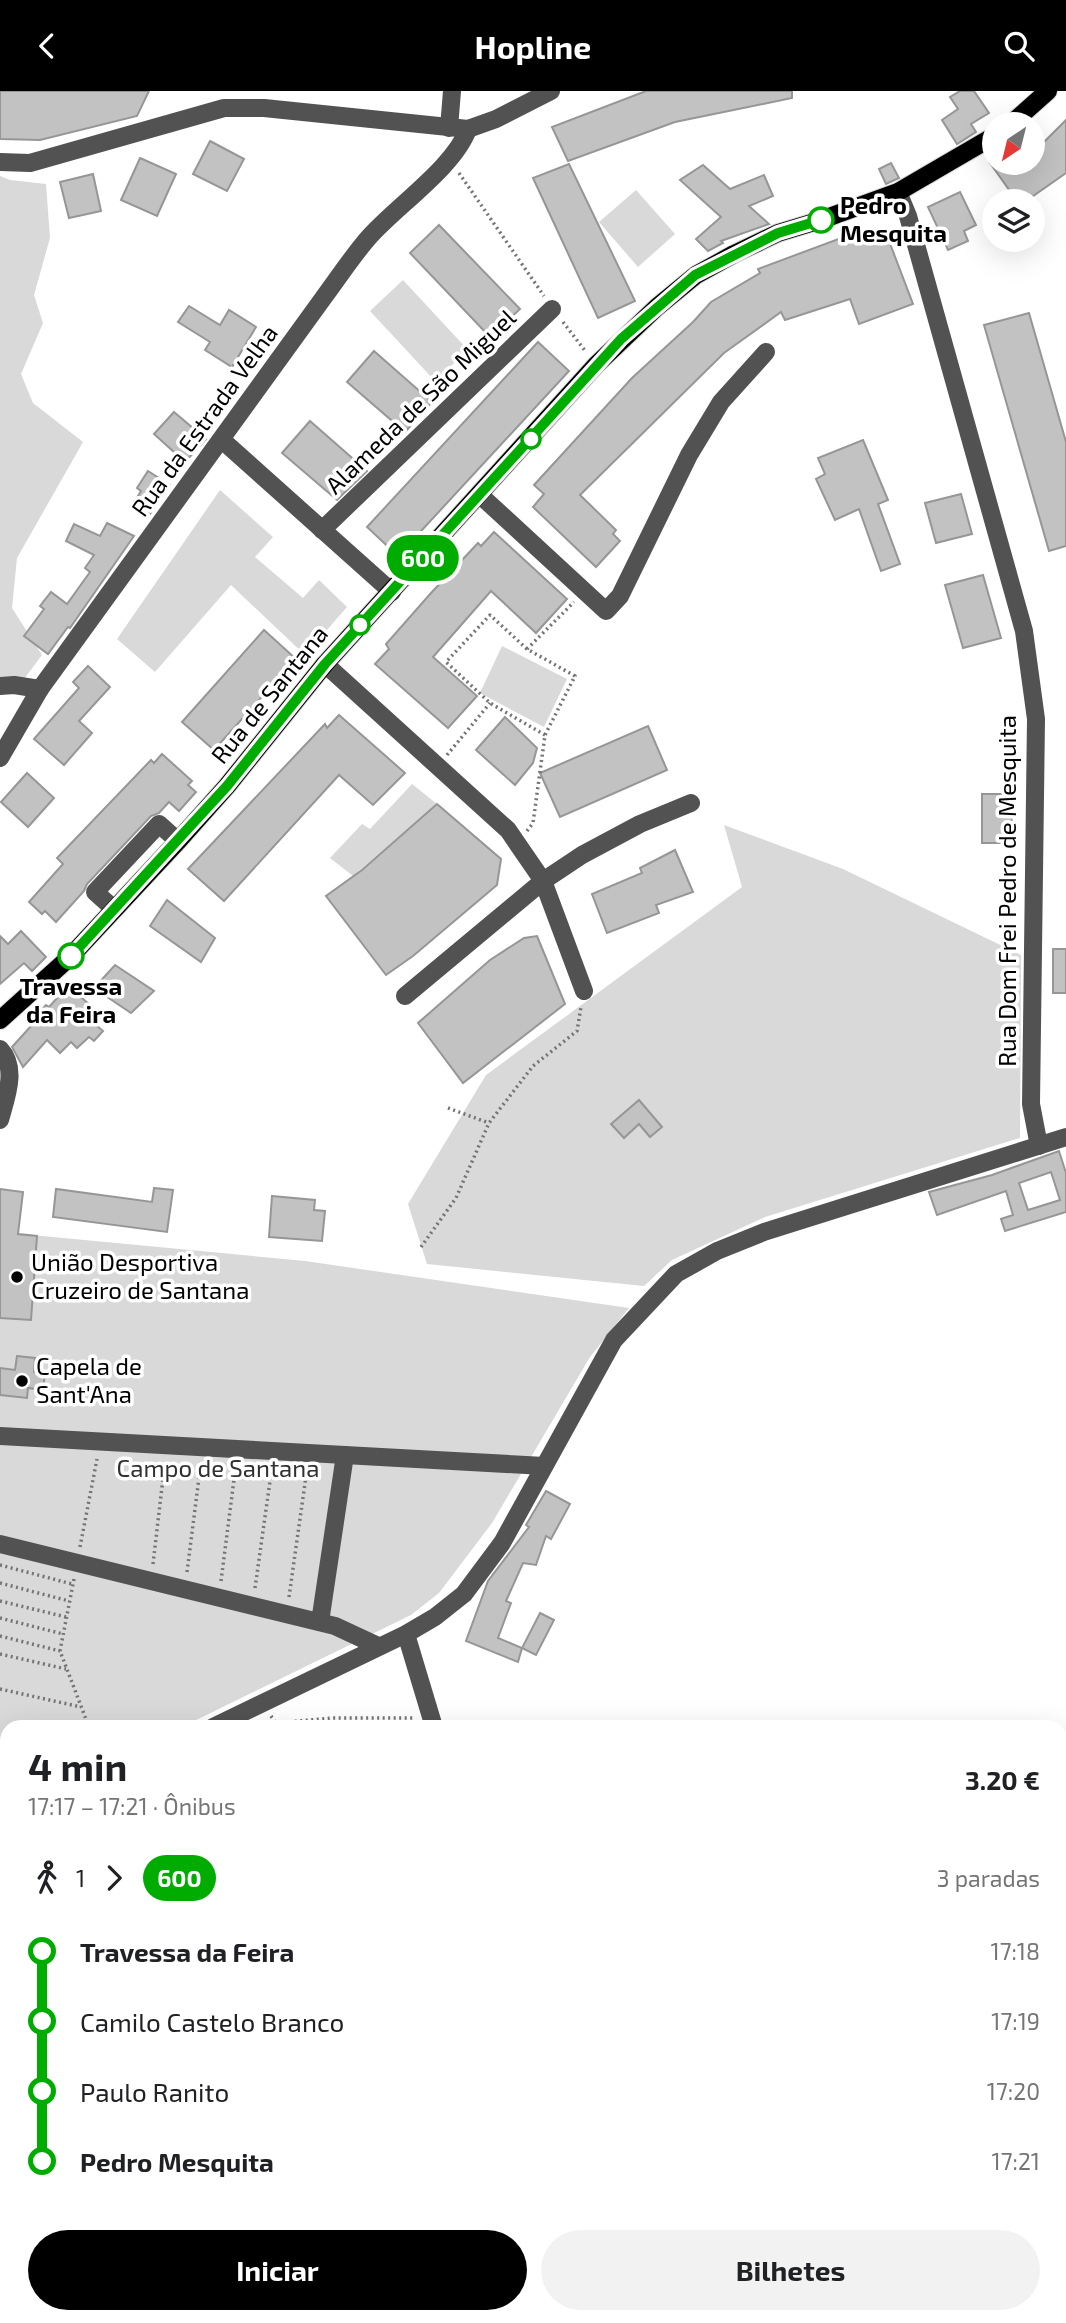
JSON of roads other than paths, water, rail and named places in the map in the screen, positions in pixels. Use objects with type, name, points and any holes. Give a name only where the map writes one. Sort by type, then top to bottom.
[{"type":"main road","points":[[1024,112],[1048,91]]},
{"type":"main road","name":"Rua de Santana","points":[[0,1020],[71,957],[178,841],[227,786],[325,664],[621,339],[695,275],[778,233],[898,192],[982,143]]},
{"type":"street","points":[[449,128],[452,91]]},
{"type":"street","points":[[0,162],[30,163],[224,108],[264,108],[468,129],[496,120],[551,91]]},
{"type":"street","name":"Rua da Estrada Velha","points":[[0,758],[40,689],[370,236],[449,160],[464,142],[468,129]]},
{"type":"street","name":"Rua Dom Frei Pedro de Mesquita","points":[[898,192],[908,216],[1024,631],[1036,719],[1031,1104],[1039,1146]]},
{"type":"street","name":"Alameda de São Miguel","points":[[322,530],[552,309]]},
{"type":"street","points":[[480,495],[606,611],[620,596],[689,455],[721,403],[766,352]]},
{"type":"street","points":[[222,439],[392,592]]},
{"type":"street","points":[[325,664],[508,830],[543,881],[584,991]]},
{"type":"street","points":[[0,686],[40,689]]},
{"type":"street","points":[[405,996],[543,881],[582,855],[640,824],[691,803]]},
{"type":"street","points":[[114,909],[95,892],[159,824],[178,841]]},
{"type":"street","points":[[0,1049],[6,1055],[9,1065],[10,1083],[0,1120]]},
{"type":"street","points":[[227,1720],[406,1634],[435,1617],[464,1594],[502,1543],[614,1340],[676,1274],[717,1251],[764,1232],[1066,1137]]},
{"type":"street","points":[[0,1436],[544,1466]]},
{"type":"street","points":[[320,1622],[345,1455]]},
{"type":"street","points":[[0,1544],[335,1626],[378,1646]]},
{"type":"street","points":[[406,1634],[433,1720]]},
{"type":"place","name":"Pedro Mesquita","points":[[821,220]]},
{"type":"place","name":"Travessa da Feira","points":[[71,956]]},
{"type":"place","name":"União Desportiva Cruzeiro de Santana","points":[[17,1277]]},
{"type":"place","name":"Capela de Sant'Ana","points":[[22,1381]]},
{"type":"park label","name":"Campo de Santana","points":[[218,1469]]}]
